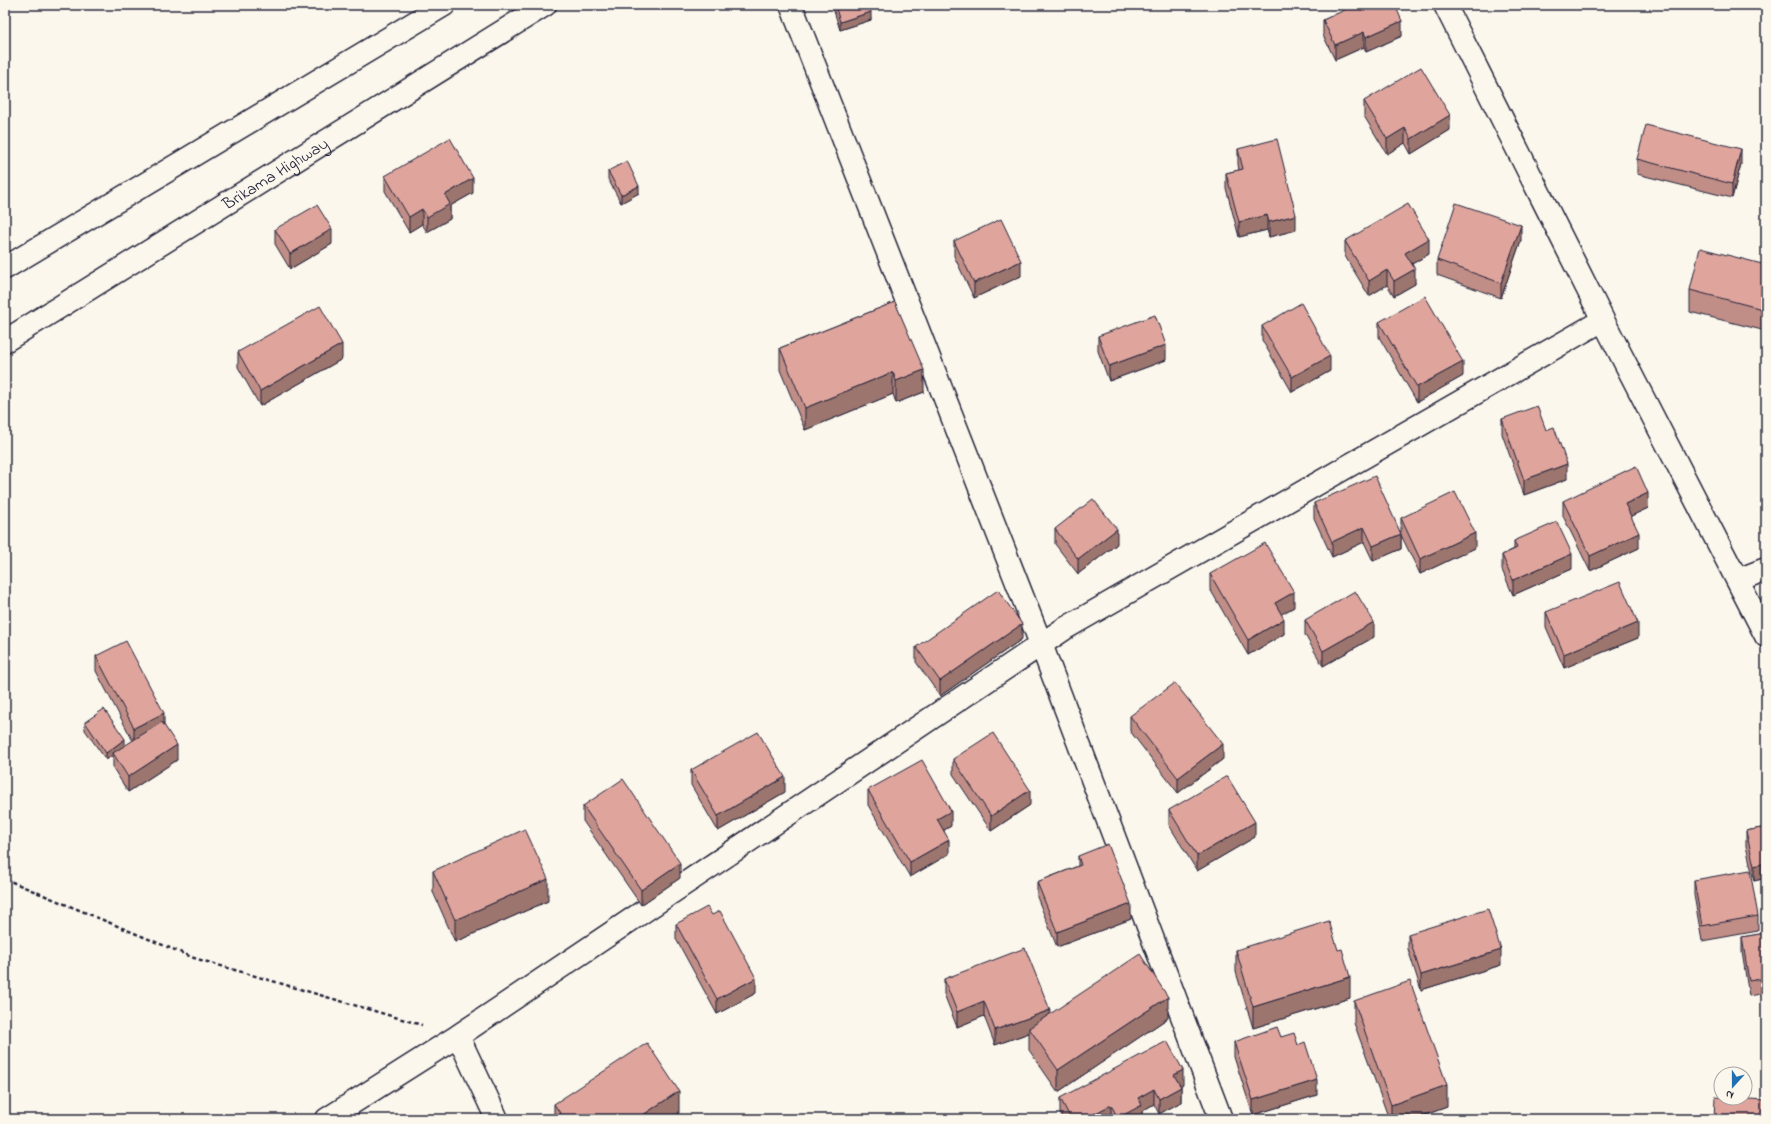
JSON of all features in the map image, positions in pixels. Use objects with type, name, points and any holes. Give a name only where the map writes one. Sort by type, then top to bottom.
[{"type":"main road","points":[[5,268],[444,5]]},
{"type":"main road","name":"Brikama Highway","points":[[5,341],[545,5]]},
{"type":"main road","points":[[791,5],[1041,644],[1221,1119]]},
{"type":"main road","points":[[1445,5],[1603,320],[1766,636]]},
{"type":"main road","points":[[327,1119],[458,1036],[1071,625],[1603,320]]},
{"type":"main road","points":[[1738,580],[1766,569]]},
{"type":"main road","points":[[458,1036],[497,1119]]},
{"type":"path","points":[[5,879],[194,958],[458,1036]]},
{"type":"building","points":[[835,5],[869,5],[871,12],[840,22]]},
{"type":"building","points":[[1353,5],[1395,5],[1402,21],[1366,37],[1364,32],[1335,45],[1323,20]]},
{"type":"building","points":[[1421,67],[1450,115],[1411,139],[1405,128],[1387,139],[1364,101]]},
{"type":"building","points":[[1646,125],[1741,149],[1732,184],[1637,159]]},
{"type":"building","points":[[450,138],[473,178],[445,195],[450,204],[427,217],[422,209],[409,217],[385,176]]},
{"type":"building","points":[[1277,139],[1296,215],[1269,222],[1267,215],[1239,222],[1226,173],[1243,169],[1238,149]]},
{"type":"building","points":[[627,161],[639,186],[621,195],[608,171]]},
{"type":"building","points":[[1456,203],[1521,225],[1501,283],[1437,260]]},
{"type":"building","points":[[1408,204],[1429,239],[1405,253],[1415,269],[1394,281],[1387,270],[1369,281],[1345,241]]},
{"type":"building","points":[[317,205],[332,229],[290,254],[275,229]]},
{"type":"building","points":[[1001,219],[1021,261],[974,283],[954,241]]},
{"type":"building","points":[[1700,248],[1766,265],[1766,310],[1690,290]]},
{"type":"building","points":[[1425,296],[1463,362],[1417,387],[1379,322]]},
{"type":"building","points":[[895,302],[924,370],[896,381],[893,372],[805,408],[780,348]]},
{"type":"building","points":[[1301,303],[1330,356],[1292,377],[1262,326]]},
{"type":"building","points":[[320,306],[342,344],[260,391],[238,352]]},
{"type":"building","points":[[1155,315],[1166,345],[1109,366],[1098,336]]},
{"type":"building","points":[[1537,406],[1546,430],[1554,427],[1567,464],[1524,480],[1502,419]]},
{"type":"building","points":[[1636,466],[1648,493],[1625,504],[1639,533],[1590,556],[1563,501]]},
{"type":"building","points":[[1375,476],[1401,534],[1373,546],[1364,527],[1332,542],[1314,503]]},
{"type":"building","points":[[1455,492],[1475,533],[1420,559],[1401,518]]},
{"type":"building","points":[[1093,499],[1117,529],[1078,559],[1055,529]]},
{"type":"building","points":[[1557,522],[1572,554],[1513,580],[1502,555],[1517,548],[1514,541]]},
{"type":"building","points":[[1265,543],[1294,592],[1275,603],[1284,619],[1248,640],[1210,574]]},
{"type":"building","points":[[1620,582],[1638,623],[1564,654],[1546,612]]},
{"type":"building","points":[[998,590],[1022,624],[940,681],[916,647]]},
{"type":"building","points":[[1355,591],[1374,622],[1323,651],[1305,620]]},
{"type":"building","points":[[126,641],[164,713],[134,728],[96,656]]},
{"type":"building","points":[[1175,683],[1223,744],[1178,778],[1130,716]]},
{"type":"building","points":[[104,709],[125,739],[106,753],[85,722]]},
{"type":"building","points":[[162,722],[177,745],[128,777],[113,753]]},
{"type":"building","points":[[758,732],[785,777],[718,816],[691,770]]},
{"type":"building","points":[[993,733],[1030,790],[991,816],[953,759]]},
{"type":"building","points":[[922,760],[951,811],[937,819],[949,840],[910,862],[868,790]]},
{"type":"building","points":[[1227,776],[1255,822],[1197,856],[1169,810]]},
{"type":"building","points":[[623,779],[680,863],[641,890],[583,806]]},
{"type":"building","points":[[1766,827],[1766,863],[1754,866],[1746,831]]},
{"type":"building","points":[[525,829],[548,879],[455,920],[433,871]]},
{"type":"building","points":[[1108,844],[1131,904],[1057,932],[1037,882],[1081,865],[1078,856]]},
{"type":"building","points":[[1750,870],[1758,916],[1702,926],[1694,880]]},
{"type":"building","points":[[707,907],[712,915],[720,911],[756,978],[717,999],[676,924]]},
{"type":"building","points":[[1488,909],[1501,950],[1421,975],[1408,934]]},
{"type":"building","points":[[1329,921],[1338,950],[1342,949],[1350,977],[1253,1007],[1236,950]]},
{"type":"building","points":[[1766,933],[1766,978],[1749,981],[1742,937]]},
{"type":"building","points":[[1025,948],[1050,1010],[995,1030],[984,1001],[957,1012],[944,979]]},
{"type":"building","points":[[1140,954],[1168,997],[1058,1070],[1029,1028]]},
{"type":"building","points":[[1410,981],[1447,1085],[1391,1105],[1354,1001]]},
{"type":"building","points":[[1277,1027],[1281,1037],[1294,1033],[1298,1045],[1305,1042],[1317,1080],[1253,1100],[1234,1042]]},
{"type":"building","points":[[1167,1041],[1183,1070],[1174,1075],[1181,1087],[1159,1099],[1154,1089],[1138,1098],[1142,1105],[1118,1118],[1111,1105],[1088,1117],[1089,1119],[1071,1119],[1060,1098]]},
{"type":"building","points":[[647,1043],[679,1091],[637,1119],[564,1119],[554,1104]]},
{"type":"building","points":[[1753,1099],[1766,1100],[1766,1119],[1714,1119],[1715,1106],[1753,1106]]}]
